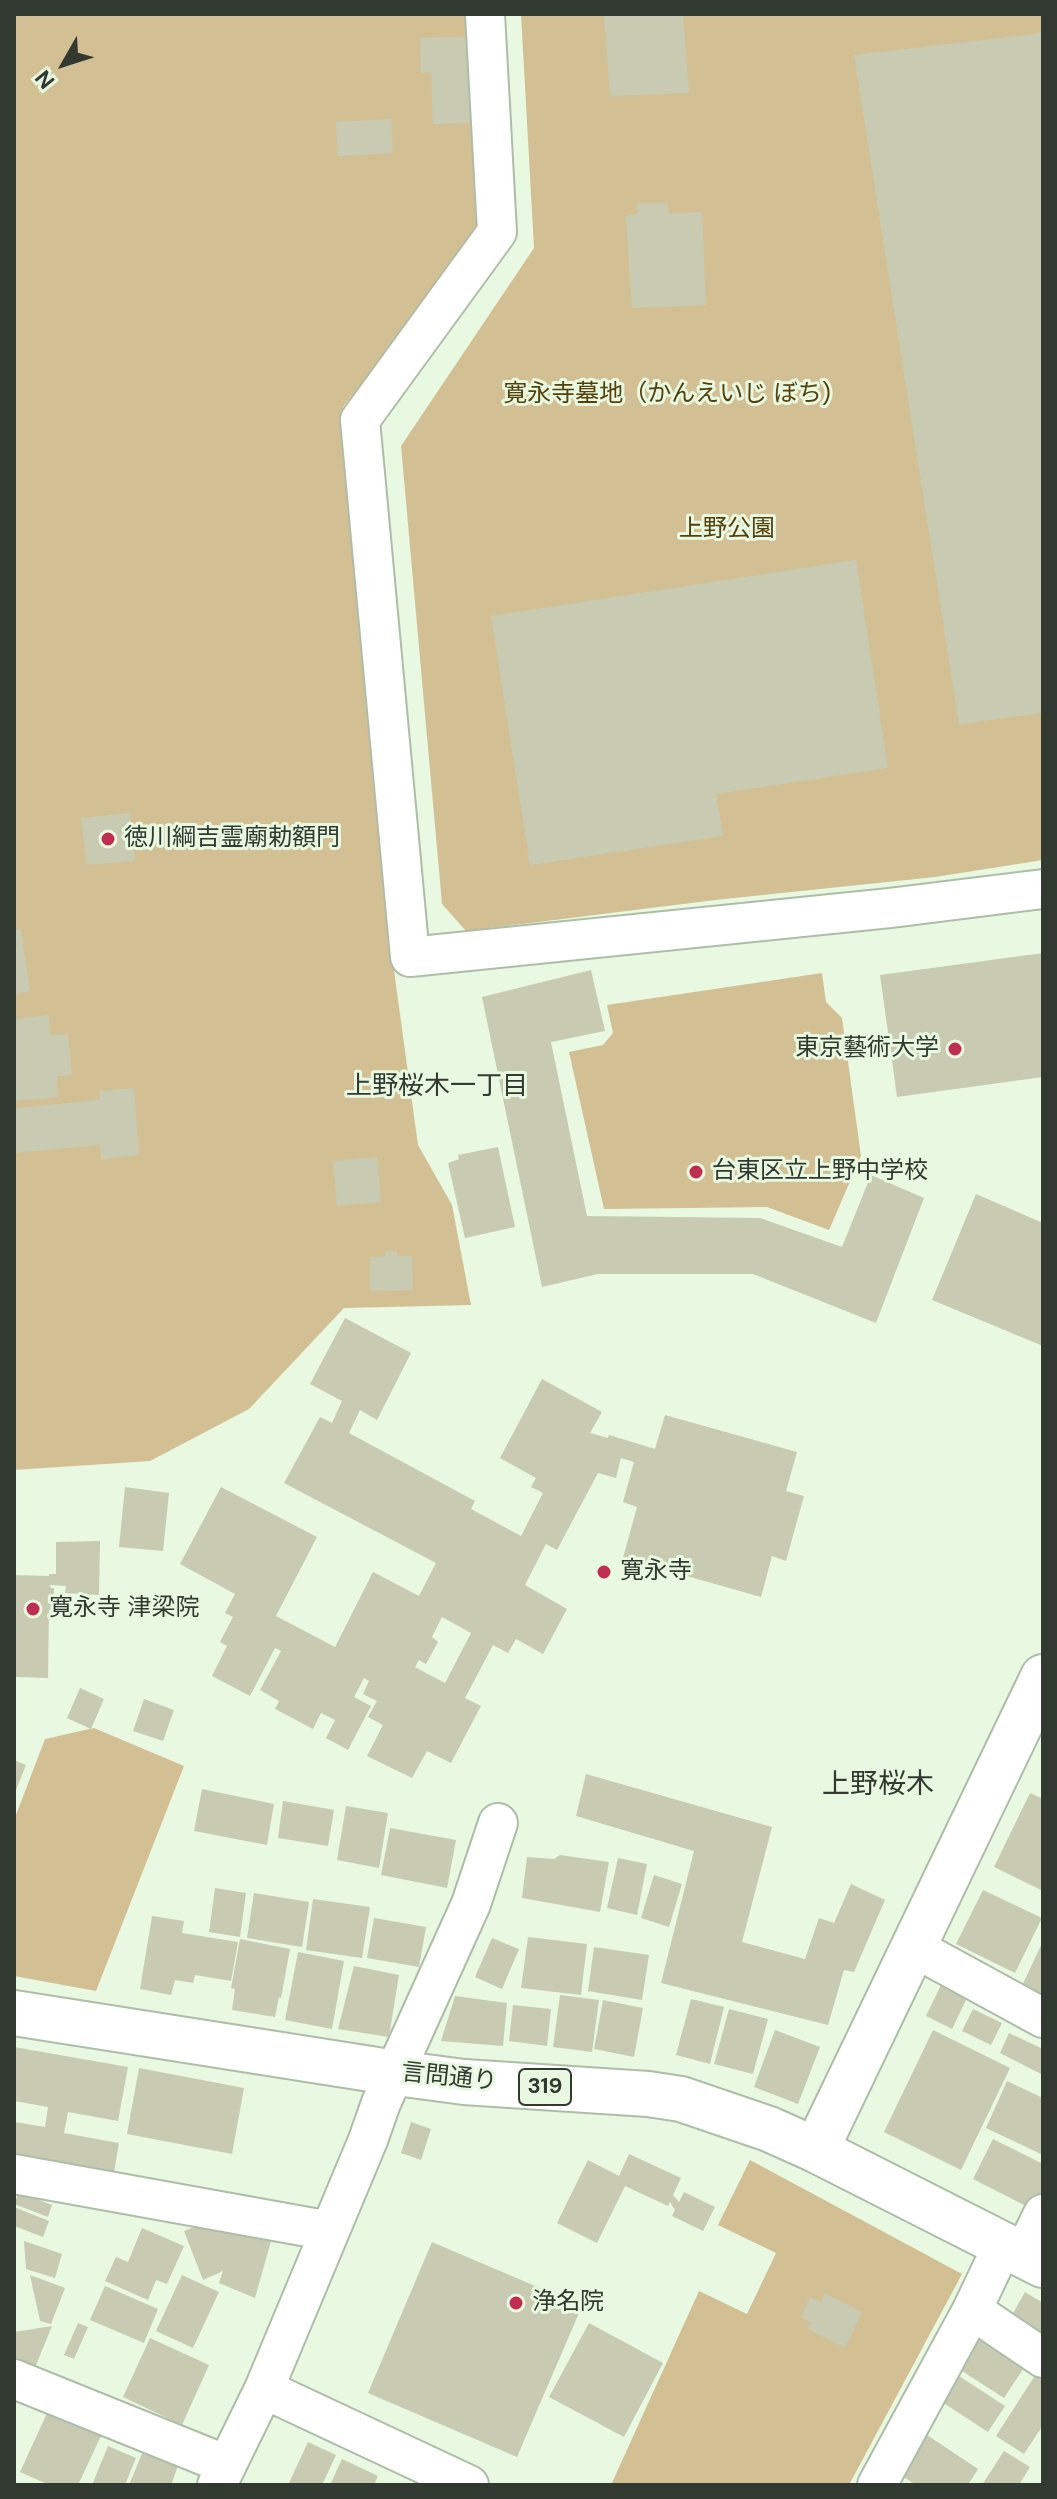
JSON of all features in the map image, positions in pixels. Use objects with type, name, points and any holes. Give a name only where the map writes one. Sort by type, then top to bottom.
[{"type":"main road","points":[[816,2150],[913,1947],[1029,1744],[1043,1677]]},
{"type":"main road","name":"言問通り","points":[[14,2013],[464,2082],[648,2094],[681,2099],[769,2129],[816,2150],[1023,2255]]},
{"type":"street","points":[[485,14],[497,232],[360,420],[410,957],[890,908],[1043,889]]},
{"type":"street","points":[[14,2379],[222,2475],[264,2389],[381,2103],[471,1904],[498,1823]]},
{"type":"street","points":[[913,1947],[1043,2018]]},
{"type":"street","points":[[14,2174],[330,2231]]},
{"type":"street","points":[[882,2483],[972,2310],[1023,2255],[1043,2214]]},
{"type":"street","points":[[972,2310],[1043,2358]]},
{"type":"street","points":[[264,2389],[469,2485]]},
{"type":"green space","points":[[14,14],[469,14],[482,229],[343,407],[395,978],[418,1145],[452,1205],[471,1305],[344,1308],[249,1409],[150,1461],[14,1470]]},
{"type":"green space","name":"上野公園","points":[[521,14],[1043,14],[1043,860],[935,877],[466,931],[442,904],[401,446],[534,248]]},
{"type":"green space","points":[[822,973],[826,1002],[842,1018],[861,1156],[829,1230],[767,1207],[604,1209],[569,1052],[603,1045],[613,1033],[607,1005]]},
{"type":"green space","points":[[94,1728],[184,1766],[96,1991],[14,1976],[14,1820],[45,1739]]},
{"type":"green space","points":[[750,2160],[962,2274],[849,2485],[611,2485],[699,2291],[747,2314],[776,2253],[718,2225]]},
{"type":"building","points":[[604,14],[683,14],[689,93],[610,96]]},
{"type":"building","points":[[1043,33],[1043,713],[959,724],[854,55]]},
{"type":"building","points":[[469,37],[472,123],[433,124],[431,72],[421,73],[420,38]]},
{"type":"building","points":[[391,119],[393,153],[338,156],[336,122]]},
{"type":"building","points":[[637,203],[668,203],[669,214],[702,212],[706,305],[632,308],[626,216],[638,214]]},
{"type":"building","points":[[856,560],[888,768],[716,794],[723,836],[530,865],[491,616]]},
{"type":"building","name":"徳川綱吉霊廟勅額門","points":[[130,813],[135,861],[87,865],[81,818]]},
{"type":"building","points":[[21,929],[30,991],[14,994],[14,930]]},
{"type":"building","points":[[1043,953],[1043,1077],[897,1097],[880,975]]},
{"type":"building","points":[[591,970],[605,1031],[551,1042],[587,1216],[760,1218],[842,1247],[871,1175],[924,1198],[876,1323],[753,1274],[598,1274],[542,1287],[482,997]]},
{"type":"building","points":[[49,1015],[50,1035],[68,1034],[72,1075],[57,1076],[58,1097],[14,1101],[14,1019]]},
{"type":"building","points":[[134,1088],[139,1155],[101,1159],[100,1145],[14,1153],[14,1108],[100,1100],[99,1091]]},
{"type":"building","points":[[498,1147],[515,1227],[465,1238],[448,1163],[459,1159],[458,1155]]},
{"type":"building","points":[[377,1157],[381,1202],[337,1206],[333,1161]]},
{"type":"building","points":[[976,1194],[1043,1223],[1043,1346],[932,1300]]},
{"type":"building","points":[[385,1251],[397,1251],[397,1256],[412,1256],[413,1290],[370,1291],[370,1257],[385,1256]]},
{"type":"building","points":[[345,1318],[411,1353],[377,1420],[360,1410],[349,1433],[475,1501],[471,1509],[521,1536],[543,1493],[531,1487],[536,1478],[500,1458],[542,1379],[602,1412],[590,1433],[608,1438],[609,1435],[655,1449],[665,1415],[797,1452],[786,1491],[804,1496],[786,1561],[772,1556],[761,1597],[623,1558],[637,1507],[623,1502],[634,1462],[621,1458],[616,1478],[598,1473],[557,1550],[546,1544],[525,1585],[567,1609],[543,1654],[516,1639],[508,1653],[493,1645],[465,1698],[481,1706],[451,1763],[427,1751],[412,1778],[367,1756],[383,1725],[368,1717],[377,1701],[363,1694],[369,1681],[364,1678],[354,1697],[371,1706],[348,1750],[326,1738],[335,1720],[321,1713],[313,1729],[275,1709],[279,1701],[260,1690],[281,1651],[275,1648],[250,1696],[212,1676],[227,1646],[220,1642],[233,1617],[225,1613],[235,1594],[180,1564],[221,1487],[317,1537],[276,1616],[335,1647],[373,1572],[419,1596],[436,1563],[284,1483],[320,1417],[332,1423],[342,1401],[310,1384]],"holes":[[[442,1617],[471,1633],[445,1683],[415,1667],[419,1660],[426,1664],[438,1642],[432,1637]]]},
{"type":"building","points":[[125,1487],[169,1493],[163,1551],[119,1547]]},
{"type":"building","name":"寛永寺 津梁院","points":[[100,1541],[99,1595],[65,1593],[66,1586],[50,1585],[54,1588],[54,1609],[49,1610],[48,1678],[14,1677],[14,1575],[56,1574],[56,1542]]},
{"type":"building","points":[[80,1688],[104,1699],[91,1729],[67,1718]]},
{"type":"building","points":[[144,1699],[174,1710],[163,1741],[133,1731]]},
{"type":"building","points":[[14,1760],[26,1765],[14,1795]]},
{"type":"building","points":[[586,1774],[772,1827],[742,1942],[805,1959],[819,1918],[834,1923],[851,1884],[885,1900],[854,1972],[844,1970],[828,2025],[661,1983],[694,1851],[576,1816]]},
{"type":"building","points":[[202,1789],[274,1804],[267,1845],[194,1831]]},
{"type":"building","points":[[1030,1793],[1043,1799],[1043,1891],[994,1867]]},
{"type":"building","points":[[283,1801],[334,1810],[328,1846],[278,1838]]},
{"type":"building","points":[[346,1806],[388,1813],[379,1868],[337,1860]]},
{"type":"building","points":[[390,1828],[456,1840],[447,1888],[381,1875]]},
{"type":"building","points":[[560,1855],[609,1862],[600,1912],[522,1898],[527,1857],[554,1859]]},
{"type":"building","points":[[618,1858],[647,1864],[637,1915],[607,1908]]},
{"type":"building","points":[[654,1875],[682,1884],[669,1927],[641,1918]]},
{"type":"building","points":[[215,1888],[246,1893],[240,1937],[209,1932]]},
{"type":"building","points":[[983,1890],[1042,1918],[1015,1973],[956,1944]]},
{"type":"building","points":[[254,1893],[309,1902],[302,1947],[247,1938]]},
{"type":"building","points":[[313,1899],[370,1907],[362,1958],[306,1950]]},
{"type":"building","points":[[152,1916],[184,1921],[182,1933],[238,1942],[231,1981],[195,1975],[193,1983],[175,1980],[171,1995],[140,1989]]},
{"type":"building","points":[[374,1918],[426,1927],[419,1967],[367,1958]]},
{"type":"building","points":[[528,1937],[587,1944],[581,1995],[521,1988]]},
{"type":"building","points":[[492,1938],[519,1949],[502,1989],[475,1977]]},
{"type":"building","points":[[240,1939],[290,1949],[275,2017],[232,2010],[235,1989],[231,1988]]},
{"type":"building","points":[[1043,1941],[1043,2001],[1020,1990]]},
{"type":"building","points":[[594,1947],[649,1955],[642,2000],[588,1991]]},
{"type":"building","points":[[298,1952],[344,1961],[332,2029],[285,2020]]},
{"type":"building","points":[[354,1966],[399,1975],[389,2037],[338,2029]]},
{"type":"building","points":[[942,1983],[968,1996],[952,2029],[926,2016]]},
{"type":"building","points":[[560,1995],[599,2000],[592,2052],[553,2047]]},
{"type":"building","points":[[455,1996],[507,2003],[503,2046],[441,2041]]},
{"type":"building","points":[[691,1999],[724,2007],[710,2064],[676,2055]]},
{"type":"building","points":[[603,2000],[643,2008],[634,2057],[594,2049]]},
{"type":"building","points":[[513,2005],[551,2009],[547,2046],[509,2041]]},
{"type":"building","points":[[729,2009],[768,2019],[753,2074],[714,2064]]},
{"type":"building","points":[[973,2009],[1002,2023],[991,2045],[962,2031]]},
{"type":"building","points":[[775,2030],[820,2047],[798,2104],[754,2087]]},
{"type":"building","points":[[933,2030],[1010,2068],[961,2170],[884,2132]]},
{"type":"building","points":[[1009,2033],[1043,2049],[1043,2075],[1000,2053]]},
{"type":"building","points":[[14,2047],[128,2067],[118,2121],[68,2112],[64,2133],[119,2143],[112,2183],[14,2166],[14,2122],[45,2127],[48,2107],[14,2101]]},
{"type":"building","points":[[139,2068],[244,2088],[232,2154],[127,2134]]},
{"type":"building","points":[[1007,2081],[1043,2098],[1043,2155],[986,2128]]},
{"type":"building","points":[[411,2122],[431,2129],[421,2160],[401,2153]]},
{"type":"building","points":[[993,2139],[1043,2164],[1043,2197],[1036,2211],[973,2179]]},
{"type":"building","points":[[629,2154],[681,2178],[673,2195],[679,2202],[684,2192],[715,2207],[703,2231],[672,2216],[675,2210],[670,2202],[668,2206],[625,2186],[597,2243],[557,2223],[588,2160],[619,2176]]},
{"type":"building","points":[[19,2192],[52,2205],[48,2217],[14,2204]]},
{"type":"building","points":[[14,2207],[49,2221],[43,2237],[14,2226]]},
{"type":"building","points":[[203,2221],[271,2241],[255,2298],[219,2283],[223,2271],[203,2280],[184,2231]]},
{"type":"building","points":[[142,2228],[184,2246],[167,2284],[156,2280],[148,2300],[105,2281],[116,2257],[128,2262]]},
{"type":"building","points":[[24,2241],[62,2254],[55,2278],[26,2269]]},
{"type":"building","points":[[432,2242],[582,2306],[517,2457],[368,2393]]},
{"type":"building","points":[[30,2275],[65,2288],[51,2324],[40,2321]]},
{"type":"building","points":[[182,2275],[219,2292],[193,2348],[156,2331]]},
{"type":"building","points":[[105,2286],[158,2309],[144,2343],[90,2320]]},
{"type":"building","points":[[1025,2292],[1043,2303],[1043,2334],[1038,2342],[1007,2324]]},
{"type":"building","points":[[825,2293],[862,2312],[845,2348],[808,2329],[811,2322],[801,2317],[810,2297],[821,2302]]},
{"type":"building","points":[[78,2323],[88,2327],[74,2359],[64,2355]]},
{"type":"building","points":[[589,2323],[663,2363],[624,2437],[549,2397]]},
{"type":"building","points":[[52,2326],[34,2370],[14,2362],[14,2332]]},
{"type":"building","points":[[973,2336],[1023,2369],[1004,2398],[954,2366]]},
{"type":"building","points":[[150,2338],[209,2365],[182,2425],[123,2397]]},
{"type":"building","points":[[1036,2374],[1043,2378],[1043,2425],[1024,2454],[996,2436]]},
{"type":"building","points":[[959,2376],[1005,2406],[988,2432],[942,2402]]},
{"type":"building","points":[[48,2411],[101,2436],[78,2485],[49,2485],[20,2472]]},
{"type":"building","points":[[924,2433],[978,2469],[968,2485],[916,2485],[899,2474]]},
{"type":"building","points":[[308,2442],[336,2455],[322,2485],[288,2485]]},
{"type":"building","points":[[108,2446],[136,2458],[125,2485],[92,2485]]},
{"type":"building","points":[[144,2449],[179,2463],[171,2485],[129,2485]]},
{"type":"building","points":[[1004,2451],[1030,2467],[1019,2485],[982,2485]]},
{"type":"building","points":[[342,2459],[378,2476],[374,2485],[330,2485]]},
{"type":"place","name":"徳川綱吉霊廟勅額門","points":[[108,839]]},
{"type":"place","name":"東京藝術大学","points":[[955,1049]]},
{"type":"place","name":"台東区立上野中学校","points":[[696,1172]]},
{"type":"place","name":"寛永寺","points":[[604,1572]]},
{"type":"place","name":"寛永寺 津梁院","points":[[33,1609]]},
{"type":"place","name":"浄名院","points":[[516,2303]]},
{"type":"district","name":"上野桜木一丁目","points":[[437,1087]]},
{"type":"district","name":"上野桜木","points":[[878,1786]]},
{"type":"park label","name":"寛永寺墓地（かんえいじ ぼち)","points":[[667,395]]}]
